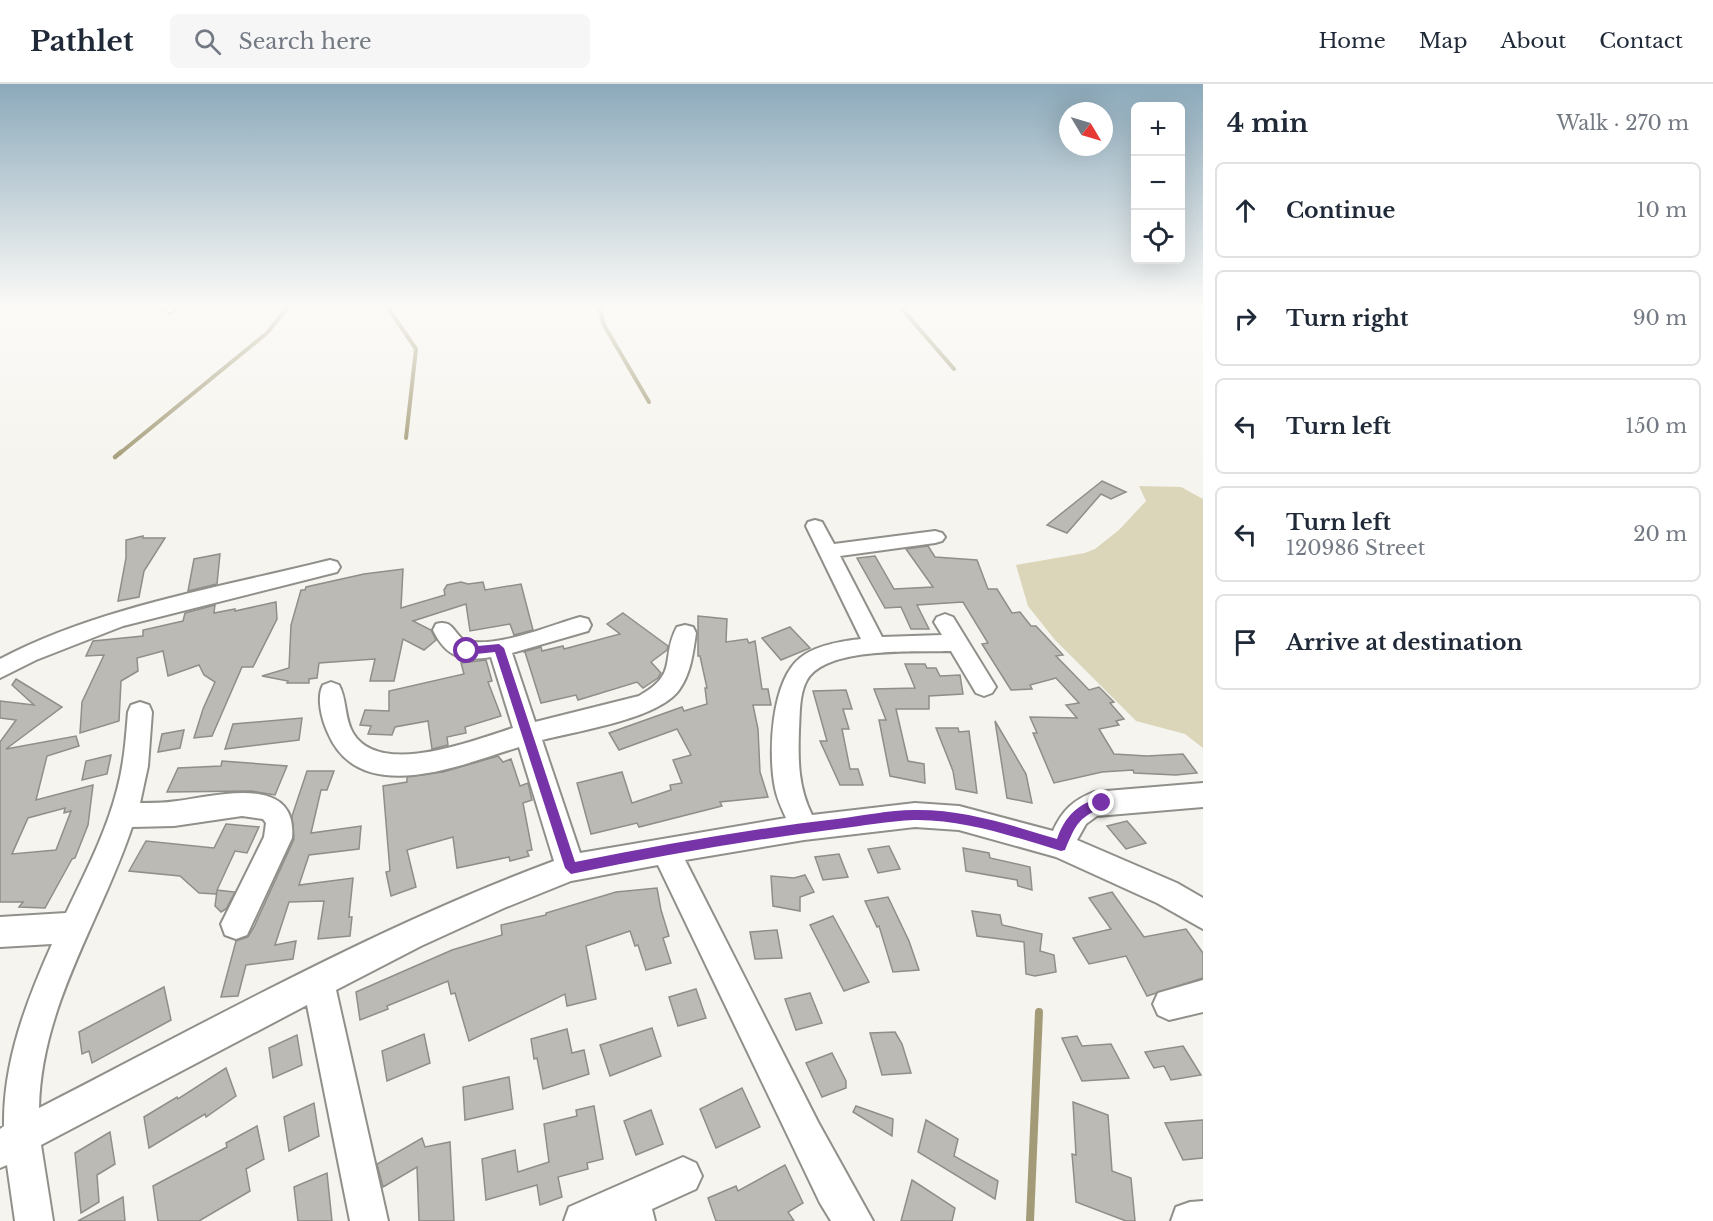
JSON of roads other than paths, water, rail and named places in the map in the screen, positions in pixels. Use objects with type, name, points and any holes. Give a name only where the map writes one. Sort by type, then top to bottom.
[{"type":"street","points":[[815,526],[875,644]]},
{"type":"street","points":[[828,551],[935,537]]},
{"type":"street","points":[[0,669],[28,654],[118,620],[330,567]]},
{"type":"street","points":[[945,622],[956,644],[984,687]]},
{"type":"street","points":[[444,630],[450,642],[460,649],[478,651],[499,648],[580,626]]},
{"type":"street","points":[[331,691],[336,727],[346,744],[359,755],[372,762],[392,765],[445,758],[645,704],[661,696],[674,680],[678,670],[685,633]]},
{"type":"street","points":[[804,828],[788,790],[786,760],[791,692],[798,673],[815,658],[875,644],[956,644]]},
{"type":"street","points":[[499,648],[571,868]]},
{"type":"street","points":[[34,1221],[11,1143],[21,1108],[24,1076],[33,1036],[122,815],[137,759],[140,712]]},
{"type":"street","points":[[1061,846],[1073,820],[1079,813],[1094,804],[1203,795]]},
{"type":"street","points":[[122,815],[175,814],[240,803],[255,804],[267,808],[274,814],[279,821],[280,831],[236,924]]},
{"type":"street","points":[[11,1143],[410,935],[495,897],[571,868],[665,850],[804,828],[915,815],[959,818],[1061,846],[1167,893],[1203,914]]},
{"type":"street","points":[[665,850],[833,1190],[854,1221]]},
{"type":"street","points":[[0,932],[76,928]]},
{"type":"street","points":[[320,983],[369,1221]]},
{"type":"street","points":[[1169,1004],[1203,996]]},
{"type":"street","points":[[583,1221],[633,1211],[683,1176]]},
{"type":"street","points":[[1190,1221],[1203,1220]]},
{"type":"waterway","points":[[119,454],[233,361]]},
{"type":"waterway","points":[[406,438],[415,361]]},
{"type":"waterway","points":[[625,361],[649,402]]},
{"type":"waterway","points":[[947,361],[954,369]]},
{"type":"waterway","points":[[115,457],[121,452]]},
{"type":"waterway","points":[[1030,1221],[1039,1012]]}]
